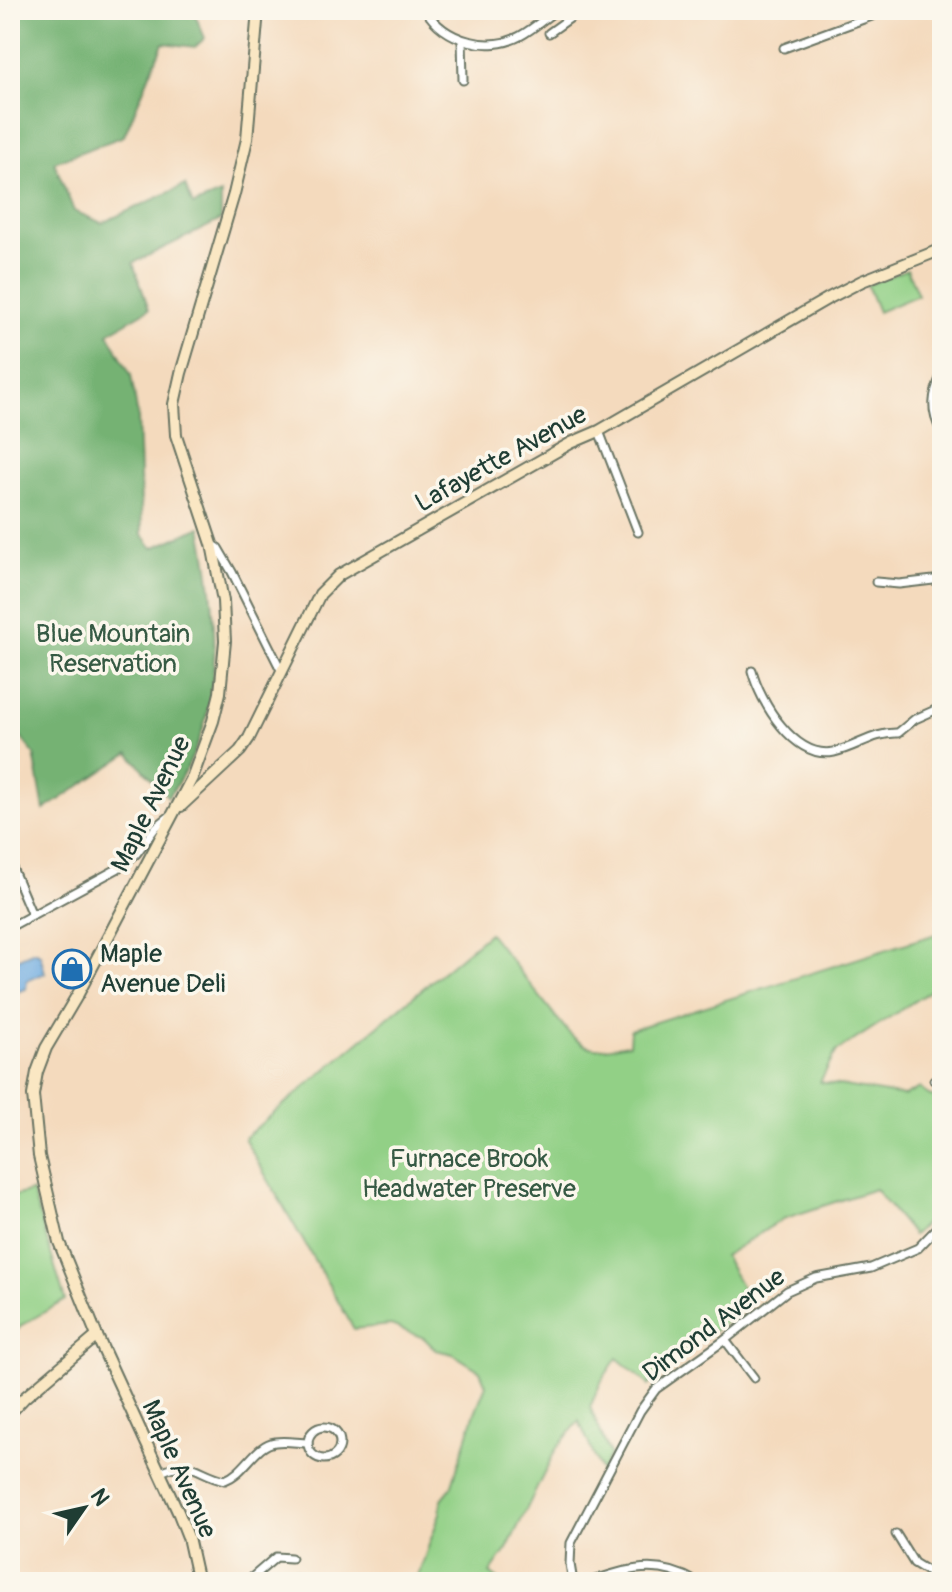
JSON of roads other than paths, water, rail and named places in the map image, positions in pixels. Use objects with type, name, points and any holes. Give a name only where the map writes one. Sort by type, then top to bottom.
[{"type":"street","name":"Maple Avenue","points":[[198,1582],[188,1537],[97,1336],[59,1242],[35,1131],[35,1083],[46,1048],[176,810],[207,740],[221,679],[225,621],[221,581],[212,544],[180,452],[174,404],[247,139],[258,10]]},
{"type":"street","points":[[426,10],[444,29],[462,40],[486,44],[511,40],[556,10]]},
{"type":"street","points":[[549,33],[570,18],[565,10]]},
{"type":"street","points":[[784,48],[888,10]]},
{"type":"street","points":[[462,40],[463,80]]},
{"type":"street","name":"Lafayette Avenue","points":[[176,810],[240,751],[263,714],[281,670],[320,594],[332,580],[827,299],[862,281],[942,249]]},
{"type":"street","points":[[942,375],[934,392],[933,407],[942,432]]},
{"type":"street","points":[[599,431],[638,532]]},
{"type":"street","points":[[212,544],[218,548],[232,572],[281,670]]},
{"type":"street","points":[[876,582],[899,584],[942,579]]},
{"type":"street","points":[[752,671],[755,683],[780,725],[794,741],[811,750],[831,752],[883,732],[898,733],[915,719],[942,707]]},
{"type":"street","points":[[10,927],[117,869],[136,854],[156,827],[176,810]]},
{"type":"street","points":[[10,863],[32,915]]},
{"type":"street","name":"Dimond Avenue","points":[[573,1582],[571,1543],[640,1411],[656,1389],[787,1291],[816,1278],[871,1268],[918,1248],[942,1223]]},
{"type":"street","points":[[10,1413],[97,1336]]},
{"type":"street","points":[[725,1340],[754,1378]]},
{"type":"street","points":[[326,1427],[337,1433],[340,1444],[336,1454],[326,1459],[312,1453],[308,1443],[313,1430],[326,1427]]},
{"type":"street","points":[[161,1472],[179,1465],[193,1466],[225,1480],[237,1474],[269,1444],[281,1441],[308,1443]]},
{"type":"street","points":[[896,1534],[914,1563],[942,1580]]},
{"type":"street","points":[[247,1582],[276,1557],[291,1558]]},
{"type":"street","points":[[589,1582],[625,1569],[649,1568],[682,1574],[696,1582]]},
{"type":"water","points":[[34,951],[40,954],[45,973],[27,981],[26,989],[16,992],[17,997],[10,1004],[10,962]]},
{"type":"water","points":[[296,1568],[310,1582],[271,1582],[277,1575]]},
{"type":"place","name":"Maple Avenue Deli","points":[[72,969]]},
{"type":"park label","name":"Blue Mountain Reservation","points":[[113,649]]},
{"type":"park label","name":"Furnace Brook Headwater Preserve","points":[[469,1174]]}]
